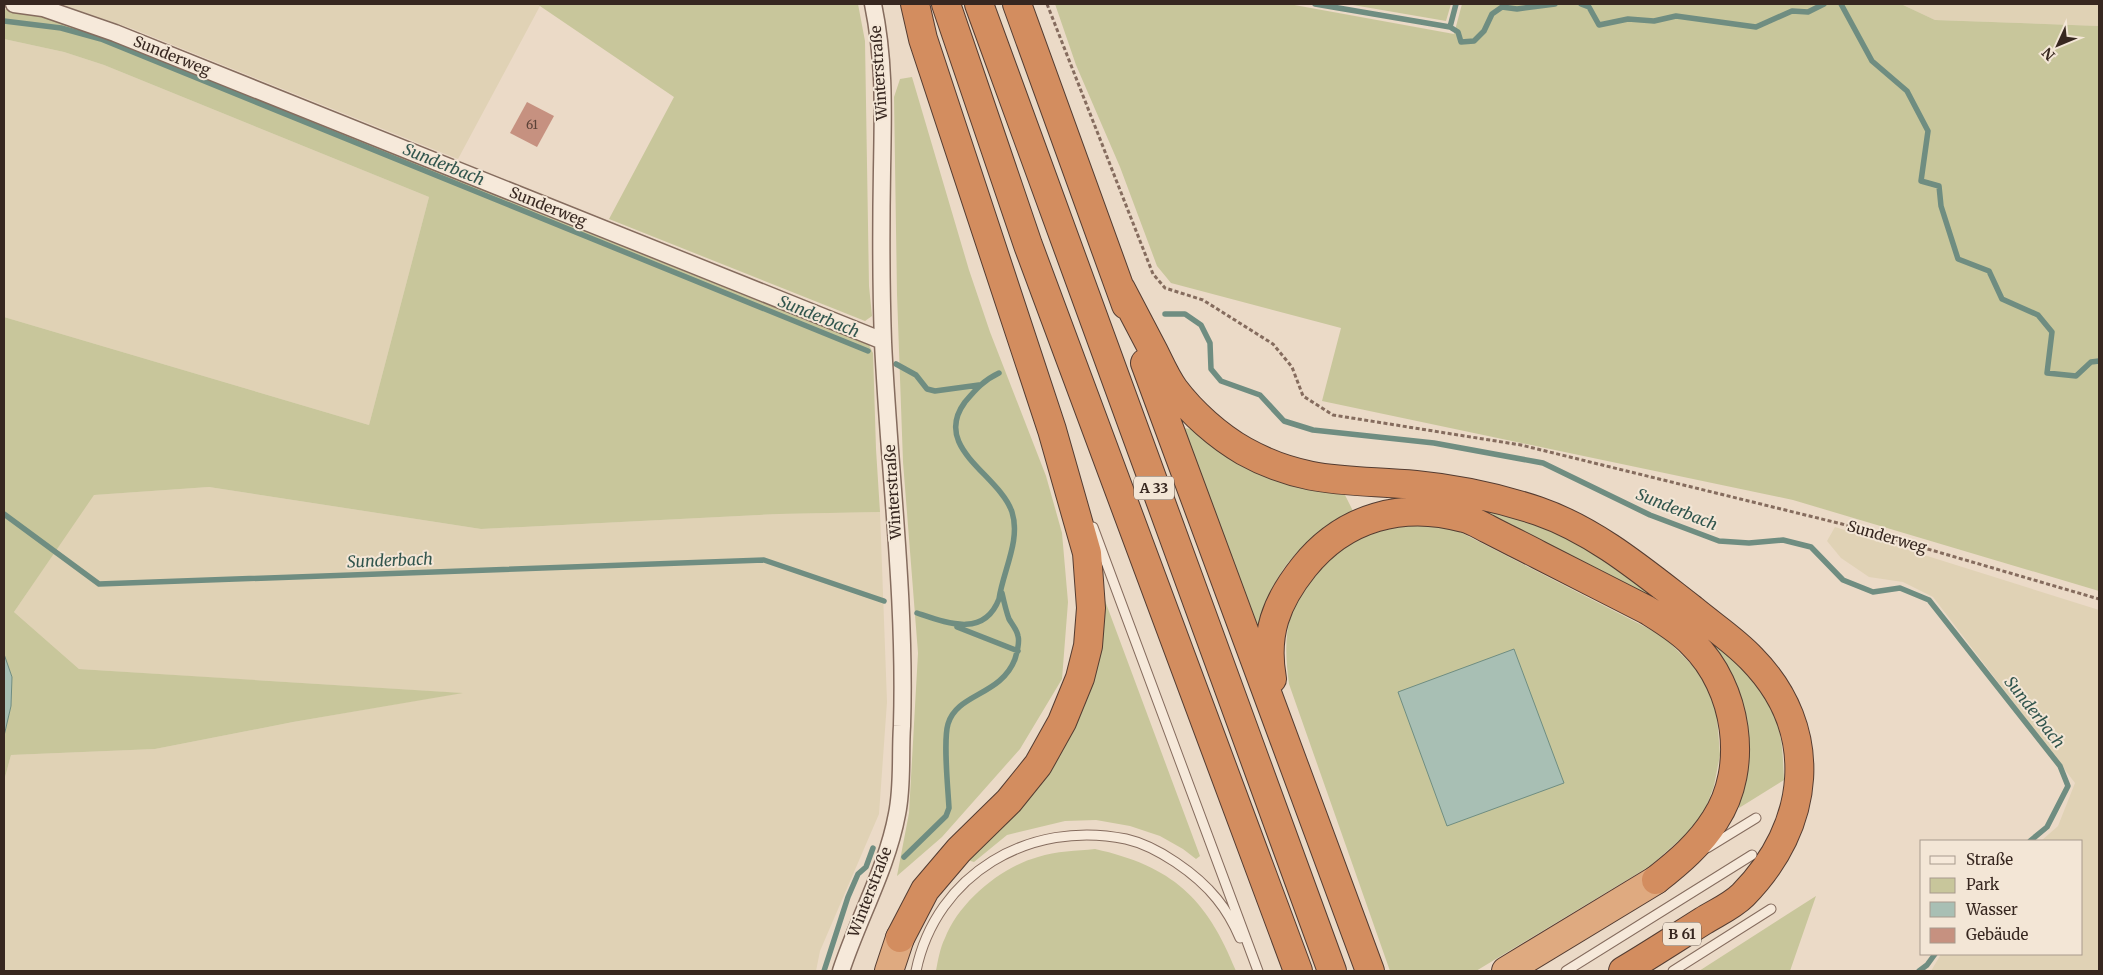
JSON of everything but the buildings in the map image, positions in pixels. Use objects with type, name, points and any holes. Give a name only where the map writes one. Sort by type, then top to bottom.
[{"type":"highway","points":[[889,971],[900,938],[925,890],[959,850],[1009,801],[1038,766],[1062,722],[1080,678],[1088,646],[1091,608],[1087,553],[1052,430],[923,40],[915,4]]},
{"type":"highway","name":"A 33","points":[[946,4],[1028,245],[1298,971]]},
{"type":"highway","name":"A 33","points":[[979,4],[1332,971]]},
{"type":"highway","points":[[1017,4],[1121,289],[1153,389],[1370,971]]},
{"type":"highway","name":"B 61","points":[[1121,289],[1172,387],[1203,421],[1242,450],[1279,468],[1312,478],[1420,485],[1482,495],[1540,512],[1592,536],[1644,571],[1752,658],[1774,687],[1792,721],[1800,769],[1796,806],[1783,841],[1769,863],[1741,897],[1623,971]]},
{"type":"highway","points":[[1284,739],[1269,664],[1269,640],[1277,608],[1289,585],[1300,571],[1346,528],[1370,519],[1401,511],[1430,512],[1465,518],[1647,610],[1694,644],[1709,663],[1725,691],[1736,736],[1729,793],[1716,819],[1684,859],[1656,880],[1506,971]]},
{"type":"street","name":"Sunderweg","points":[[14,4],[43,8],[115,33],[883,341]]},
{"type":"street","name":"Winterstraße","points":[[841,971],[884,857],[898,813],[900,776],[902,700],[901,620],[883,341],[882,171],[884,94],[881,53],[873,4]]},
{"type":"lane","points":[[1052,430],[1083,503]]},
{"type":"lane","points":[[1090,522],[1258,971]]},
{"type":"lane","points":[[1656,880],[1756,818]]},
{"type":"lane","points":[[916,971],[928,931],[962,883],[984,866],[1010,851],[1034,843],[1065,837],[1097,836],[1127,840],[1154,850],[1184,868],[1216,898],[1235,927],[1258,971]]},
{"type":"lane","name":"B 61","points":[[1566,971],[1752,855]]},
{"type":"lane","points":[[1672,971],[1771,908]]},
{"type":"path","name":"Sunderweg","points":[[1047,4],[1153,274],[1164,288],[1203,300],[1273,344],[1292,367],[1303,396],[1333,415],[1521,445],[1672,484],[1842,524],[2099,599]]},
{"type":"shaded area","points":[[60,4],[537,4],[540,6],[458,159],[133,29]]},
{"type":"shaded area","points":[[1901,4],[2099,4],[2099,26],[1935,20]]},
{"type":"shaded area","points":[[4,39],[64,52],[104,65],[429,197],[369,425],[4,317]]},
{"type":"shaded area","points":[[209,487],[481,529],[779,514],[880,512],[887,702],[879,814],[820,951],[816,971],[4,971],[4,781],[11,755],[155,749],[293,722],[460,693],[79,669],[14,612],[93,495]]},
{"type":"shaded area","points":[[1835,527],[2099,610],[2099,971],[1931,971],[1940,955],[2083,955],[2083,840],[2042,840],[2058,826],[2075,783],[1933,597],[1903,582],[1869,577],[1841,558],[1827,541]]},
{"type":"green space","points":[[537,4],[858,4],[865,41],[869,286],[872,316],[865,321],[609,219],[674,97]]},
{"type":"green space","points":[[1055,4],[1289,4],[1454,34],[1462,4],[1901,4],[1935,20],[2099,26],[2099,591],[1793,500],[1322,401],[1341,328],[1171,283],[1157,266],[1120,167],[1076,65]]},
{"type":"green space","points":[[1347,4],[1451,4],[1446,21]]},
{"type":"green space","points":[[4,9],[40,14],[112,41],[868,343],[873,353],[880,512],[779,514],[481,529],[209,487],[94,495],[14,612],[79,669],[463,693],[293,722],[155,749],[11,755],[4,781],[4,736],[11,706],[12,677],[4,654],[4,317],[369,425],[429,197],[104,65],[64,52],[4,39]]},
{"type":"green space","points":[[912,77],[969,270],[990,332],[1046,476],[1062,533],[1068,602],[1062,679],[1020,749],[942,837],[897,876],[909,813],[918,653],[903,462],[897,294],[894,97],[900,79]]},
{"type":"green space","points":[[1183,428],[1193,429],[1309,488],[1345,495],[1354,513],[1312,539],[1286,565],[1272,589],[1259,631]]},
{"type":"green space","points":[[1488,509],[1548,530],[1603,558],[1692,624],[1727,653],[1758,686],[1769,704],[1777,723],[1780,737],[1784,780],[1739,808],[1749,738],[1738,689],[1721,659],[1487,514]]},
{"type":"green space","points":[[1401,525],[1427,525],[1458,531],[1663,636],[1697,670],[1712,697],[1717,717],[1720,755],[1714,786],[1705,810],[1692,829],[1650,866],[1476,971],[1390,971],[1289,684],[1286,650],[1287,632],[1295,604],[1307,582],[1333,553],[1343,546],[1365,535]]},
{"type":"green space","points":[[1104,598],[1200,856],[1196,859],[1160,836],[1130,826],[1096,820],[1065,821],[1007,835],[974,862],[964,859],[1016,809]]},
{"type":"green space","points":[[1095,849],[1122,856],[1145,865],[1166,876],[1184,889],[1213,924],[1225,945],[1236,971],[936,971],[939,954],[951,925],[971,899],[996,878],[1024,862],[1045,855]]},
{"type":"green space","points":[[1816,896],[1790,971],[1699,971]]},
{"type":"water","points":[[1514,649],[1564,783],[1447,826],[1398,692]]},
{"type":"water","points":[[4,654],[12,677],[11,706],[4,736]]},
{"type":"waterway","points":[[1315,4],[1450,27],[1458,32],[1461,42],[1474,41],[1484,31],[1492,14],[1502,7],[1517,9],[1555,4]]},
{"type":"waterway","points":[[1450,27],[1456,4]]},
{"type":"waterway","points":[[1581,4],[1589,7],[1599,25],[1628,19],[1654,21],[1676,16],[1756,27],[1792,11],[1808,12],[1824,4]]},
{"type":"waterway","points":[[1841,4],[1872,61],[1907,91],[1928,131],[1921,181],[1939,186],[1941,206],[1958,259],[1989,271],[2002,299],[2038,315],[2052,332],[2047,373],[2076,376],[2091,362],[2099,361]]},
{"type":"waterway","name":"Sunderbach","points":[[4,21],[61,28],[101,39],[868,351]]},
{"type":"waterway","name":"Sunderbach","points":[[1165,314],[1185,314],[1201,325],[1210,343],[1211,369],[1221,381],[1260,395],[1284,421],[1313,430],[1434,443],[1543,463],[1650,515],[1719,541],[1749,543],[1783,540],[1811,547],[1843,580],[1873,592],[1900,588],[1929,600],[2060,766],[2068,786],[2047,827],[2031,840]]},
{"type":"waterway","name":"Sunderbach","points":[[896,364],[916,375],[927,389],[935,391],[979,385]]},
{"type":"waterway","name":"Sunderbach","points":[[917,613],[940,621],[964,624],[974,623],[984,619],[992,611],[999,599],[1013,544],[1014,523],[1012,512],[1005,498],[971,460],[962,447],[956,433],[957,418],[965,402],[980,385],[999,373]]},
{"type":"waterway","name":"Sunderbach","points":[[4,514],[99,584],[764,560],[884,601]]},
{"type":"waterway","points":[[904,857],[946,816],[949,808],[946,741],[948,724],[953,714],[960,706],[1000,680],[1015,659],[1019,639],[1016,629],[1009,619],[1002,593]]},
{"type":"waterway","points":[[957,627],[1018,651]]},
{"type":"waterway","points":[[824,971],[848,897],[858,874],[866,867],[873,848]]},
{"type":"waterway","name":"Sunderbach","points":[[1919,971],[1927,965],[1934,955]]}]
